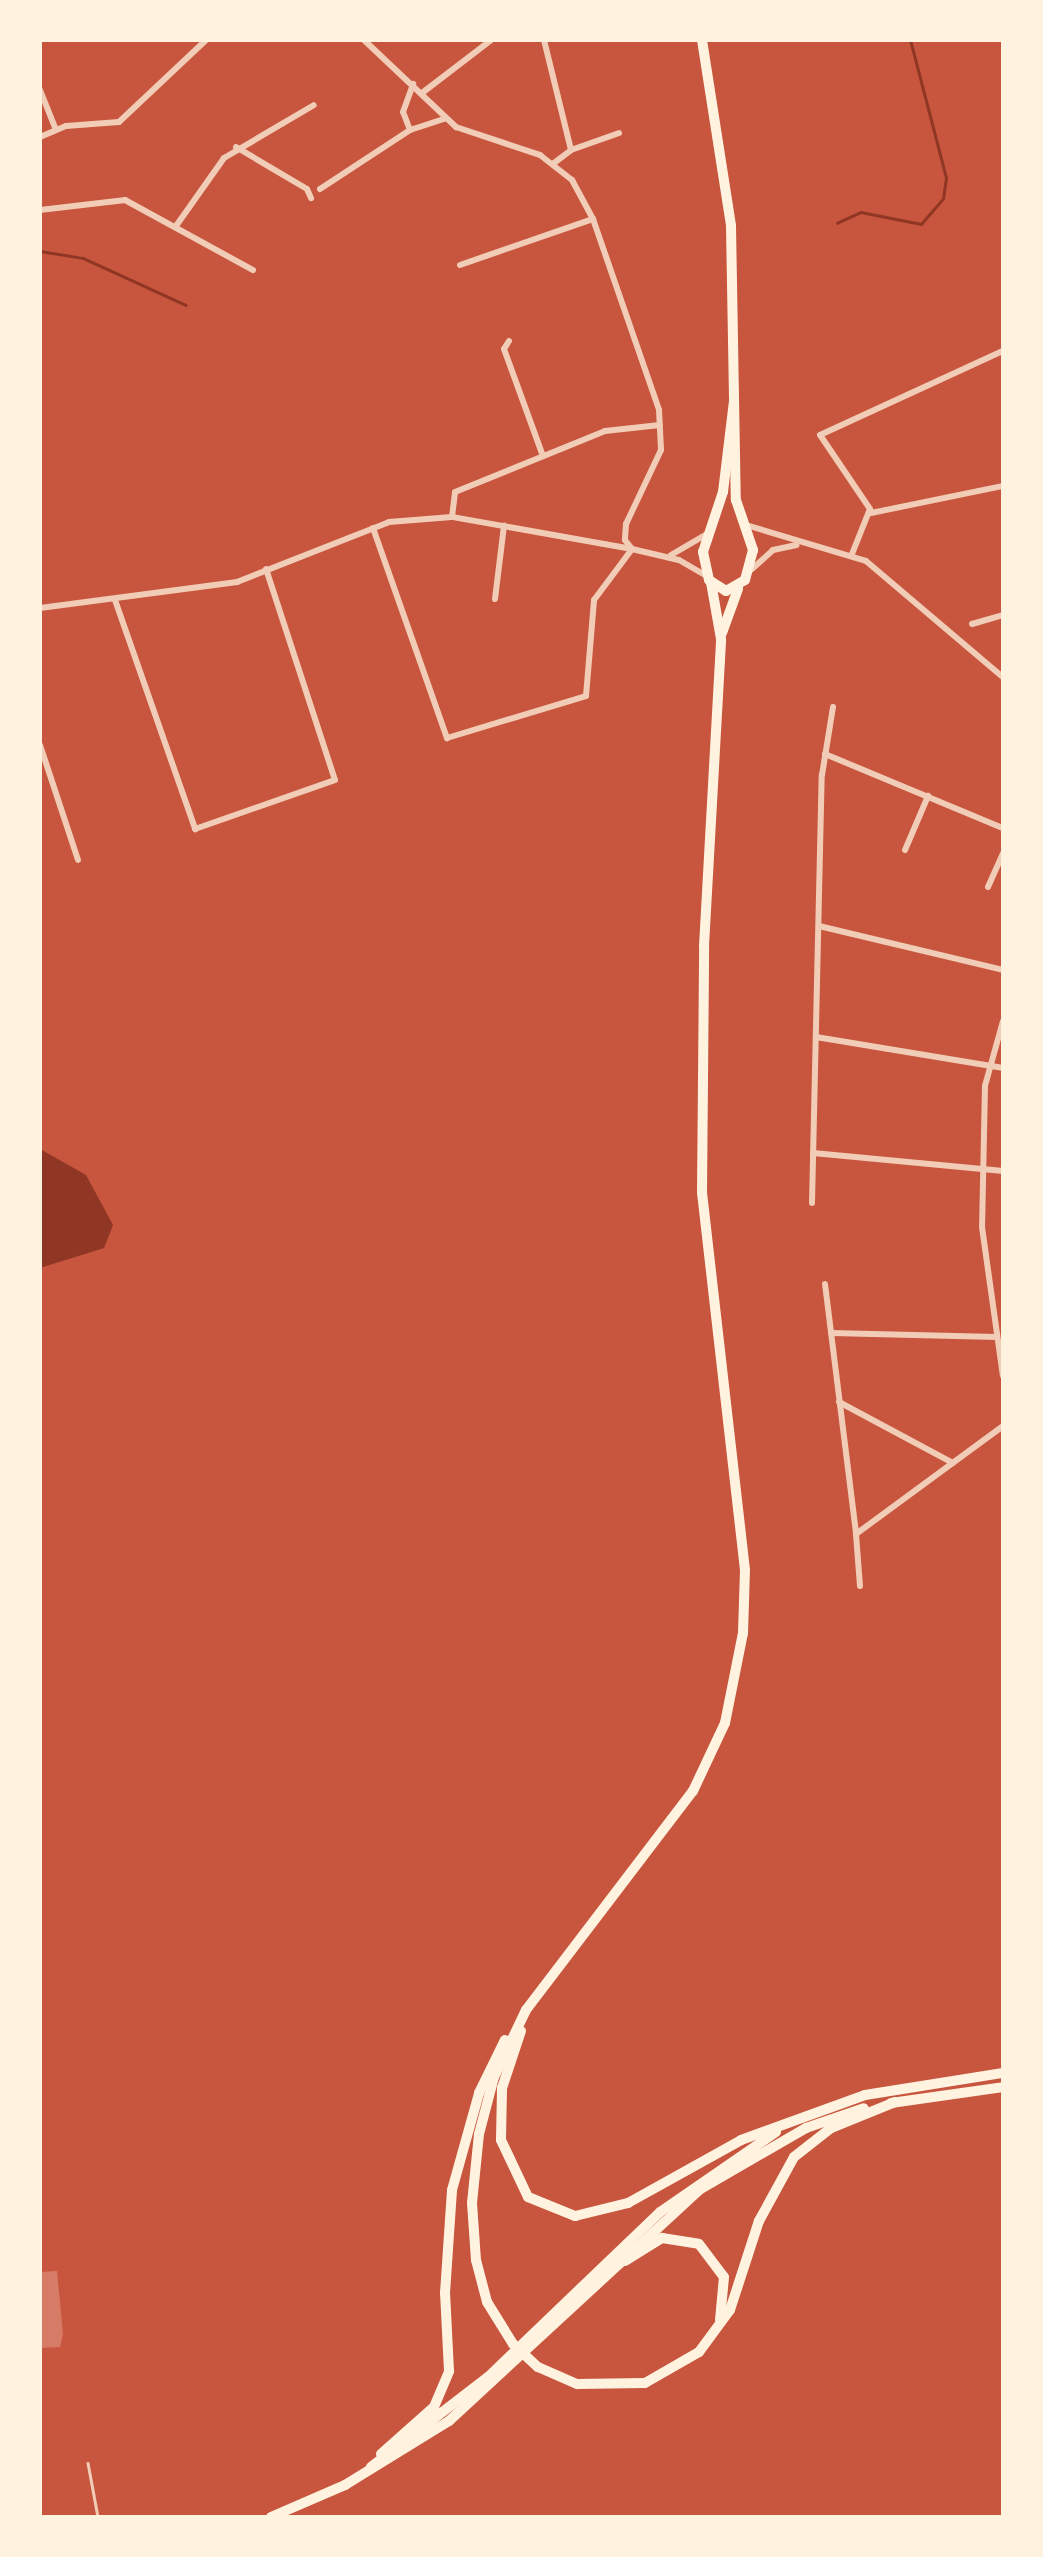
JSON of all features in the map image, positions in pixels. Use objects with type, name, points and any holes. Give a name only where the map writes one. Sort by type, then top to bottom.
[{"type":"main road","points":[[702,40],[730,208],[734,401],[744,522],[753,550],[748,574],[721,639]]},
{"type":"main road","points":[[346,2485],[420,2423],[444,2390],[450,2371],[446,2257],[458,2159],[496,2053],[693,1791],[725,1722],[744,1633],[745,1570],[708,1276],[700,1126],[721,639],[710,580],[709,530],[722,492],[734,401]]},
{"type":"main road","points":[[709,530],[724,516],[744,522]]},
{"type":"main road","points":[[710,580],[725,591],[741,585]]},
{"type":"main road","points":[[526,2010],[502,2088],[500,2140],[516,2183],[542,2207],[575,2216],[610,2210],[741,2140],[864,2095],[1003,2073]]},
{"type":"main road","points":[[526,2010],[488,2095],[473,2170],[476,2260],[498,2325],[547,2373],[608,2388],[646,2383],[683,2366],[719,2326],[737,2294],[771,2194],[794,2157],[830,2128],[895,2102]]},
{"type":"main road","points":[[548,2324],[634,2243],[698,2190],[806,2128],[895,2102],[1003,2087]]},
{"type":"main road","points":[[271,2517],[346,2485],[413,2448],[491,2380],[660,2212],[797,2120]]},
{"type":"main road","points":[[548,2324],[640,2248],[670,2238],[699,2244],[720,2265],[726,2288],[719,2326]]},
{"type":"main road","points":[[359,2474],[417,2437],[491,2380]]},
{"type":"street","points":[[40,137],[56,130],[119,122],[206,40]]},
{"type":"street","points":[[364,40],[446,118],[476,138],[554,164],[572,180],[593,219],[660,425],[660,454],[626,524],[632,549]]},
{"type":"street","points":[[376,40],[378,51]]},
{"type":"street","points":[[422,92],[491,40]]},
{"type":"street","points":[[544,40],[571,150]]},
{"type":"street","points":[[410,130],[403,112],[413,84]]},
{"type":"street","points":[[40,90],[56,130]]},
{"type":"street","points":[[176,226],[236,146],[314,105]]},
{"type":"street","points":[[320,189],[410,130],[446,118]]},
{"type":"street","points":[[554,164],[571,150],[619,133]]},
{"type":"street","points":[[236,146],[311,198]]},
{"type":"street","points":[[40,210],[125,200],[254,270]]},
{"type":"street","points":[[460,265],[593,219]]},
{"type":"street","points":[[509,341],[504,350],[543,456]]},
{"type":"street","points":[[871,513],[820,435],[1002,351]]},
{"type":"street","points":[[452,517],[455,492],[605,431],[660,425]]},
{"type":"street","points":[[871,513],[1003,486]]},
{"type":"street","points":[[852,554],[871,513]]},
{"type":"street","points":[[40,608],[187,592],[266,570],[373,528],[452,517],[665,555],[710,580]]},
{"type":"street","points":[[744,522],[802,544],[852,554],[1003,677]]},
{"type":"street","points":[[495,599],[504,526]]},
{"type":"street","points":[[373,528],[448,738],[586,696],[594,600],[632,549]]},
{"type":"street","points":[[665,555],[688,550],[709,530]]},
{"type":"street","points":[[748,574],[773,550],[802,544]]},
{"type":"street","points":[[115,600],[194,829],[335,780],[266,570]]},
{"type":"street","points":[[972,624],[1003,615]]},
{"type":"street","points":[[812,1203],[824,754],[834,707]]},
{"type":"street","points":[[40,745],[78,860]]},
{"type":"street","points":[[824,754],[1003,828]]},
{"type":"street","points":[[905,850],[928,796]]},
{"type":"street","points":[[988,887],[1003,854]]},
{"type":"street","points":[[819,926],[1003,970]]},
{"type":"street","points":[[1003,1021],[988,1066],[982,1227],[1003,1376]]},
{"type":"street","points":[[816,1036],[1003,1068]]},
{"type":"street","points":[[814,1153],[1003,1171]]},
{"type":"street","points":[[825,1284],[860,1586]]},
{"type":"street","points":[[831,1333],[998,1337]]},
{"type":"street","points":[[839,1402],[953,1463]]},
{"type":"street","points":[[856,1534],[1003,1426]]},
{"type":"lane","points":[[88,2463],[98,2517]]},
{"type":"shaded area","points":[[40,1149],[86,1175],[113,1225],[104,1248],[40,1268]]},
{"type":"building","points":[[57,2271],[63,2334],[60,2347],[40,2348],[40,2272]]},
{"type":"waterway","points":[[837,223],[861,212],[921,224],[943,199],[946,178],[910,40]]},
{"type":"waterway","points":[[40,251],[83,258],[186,305]]}]
